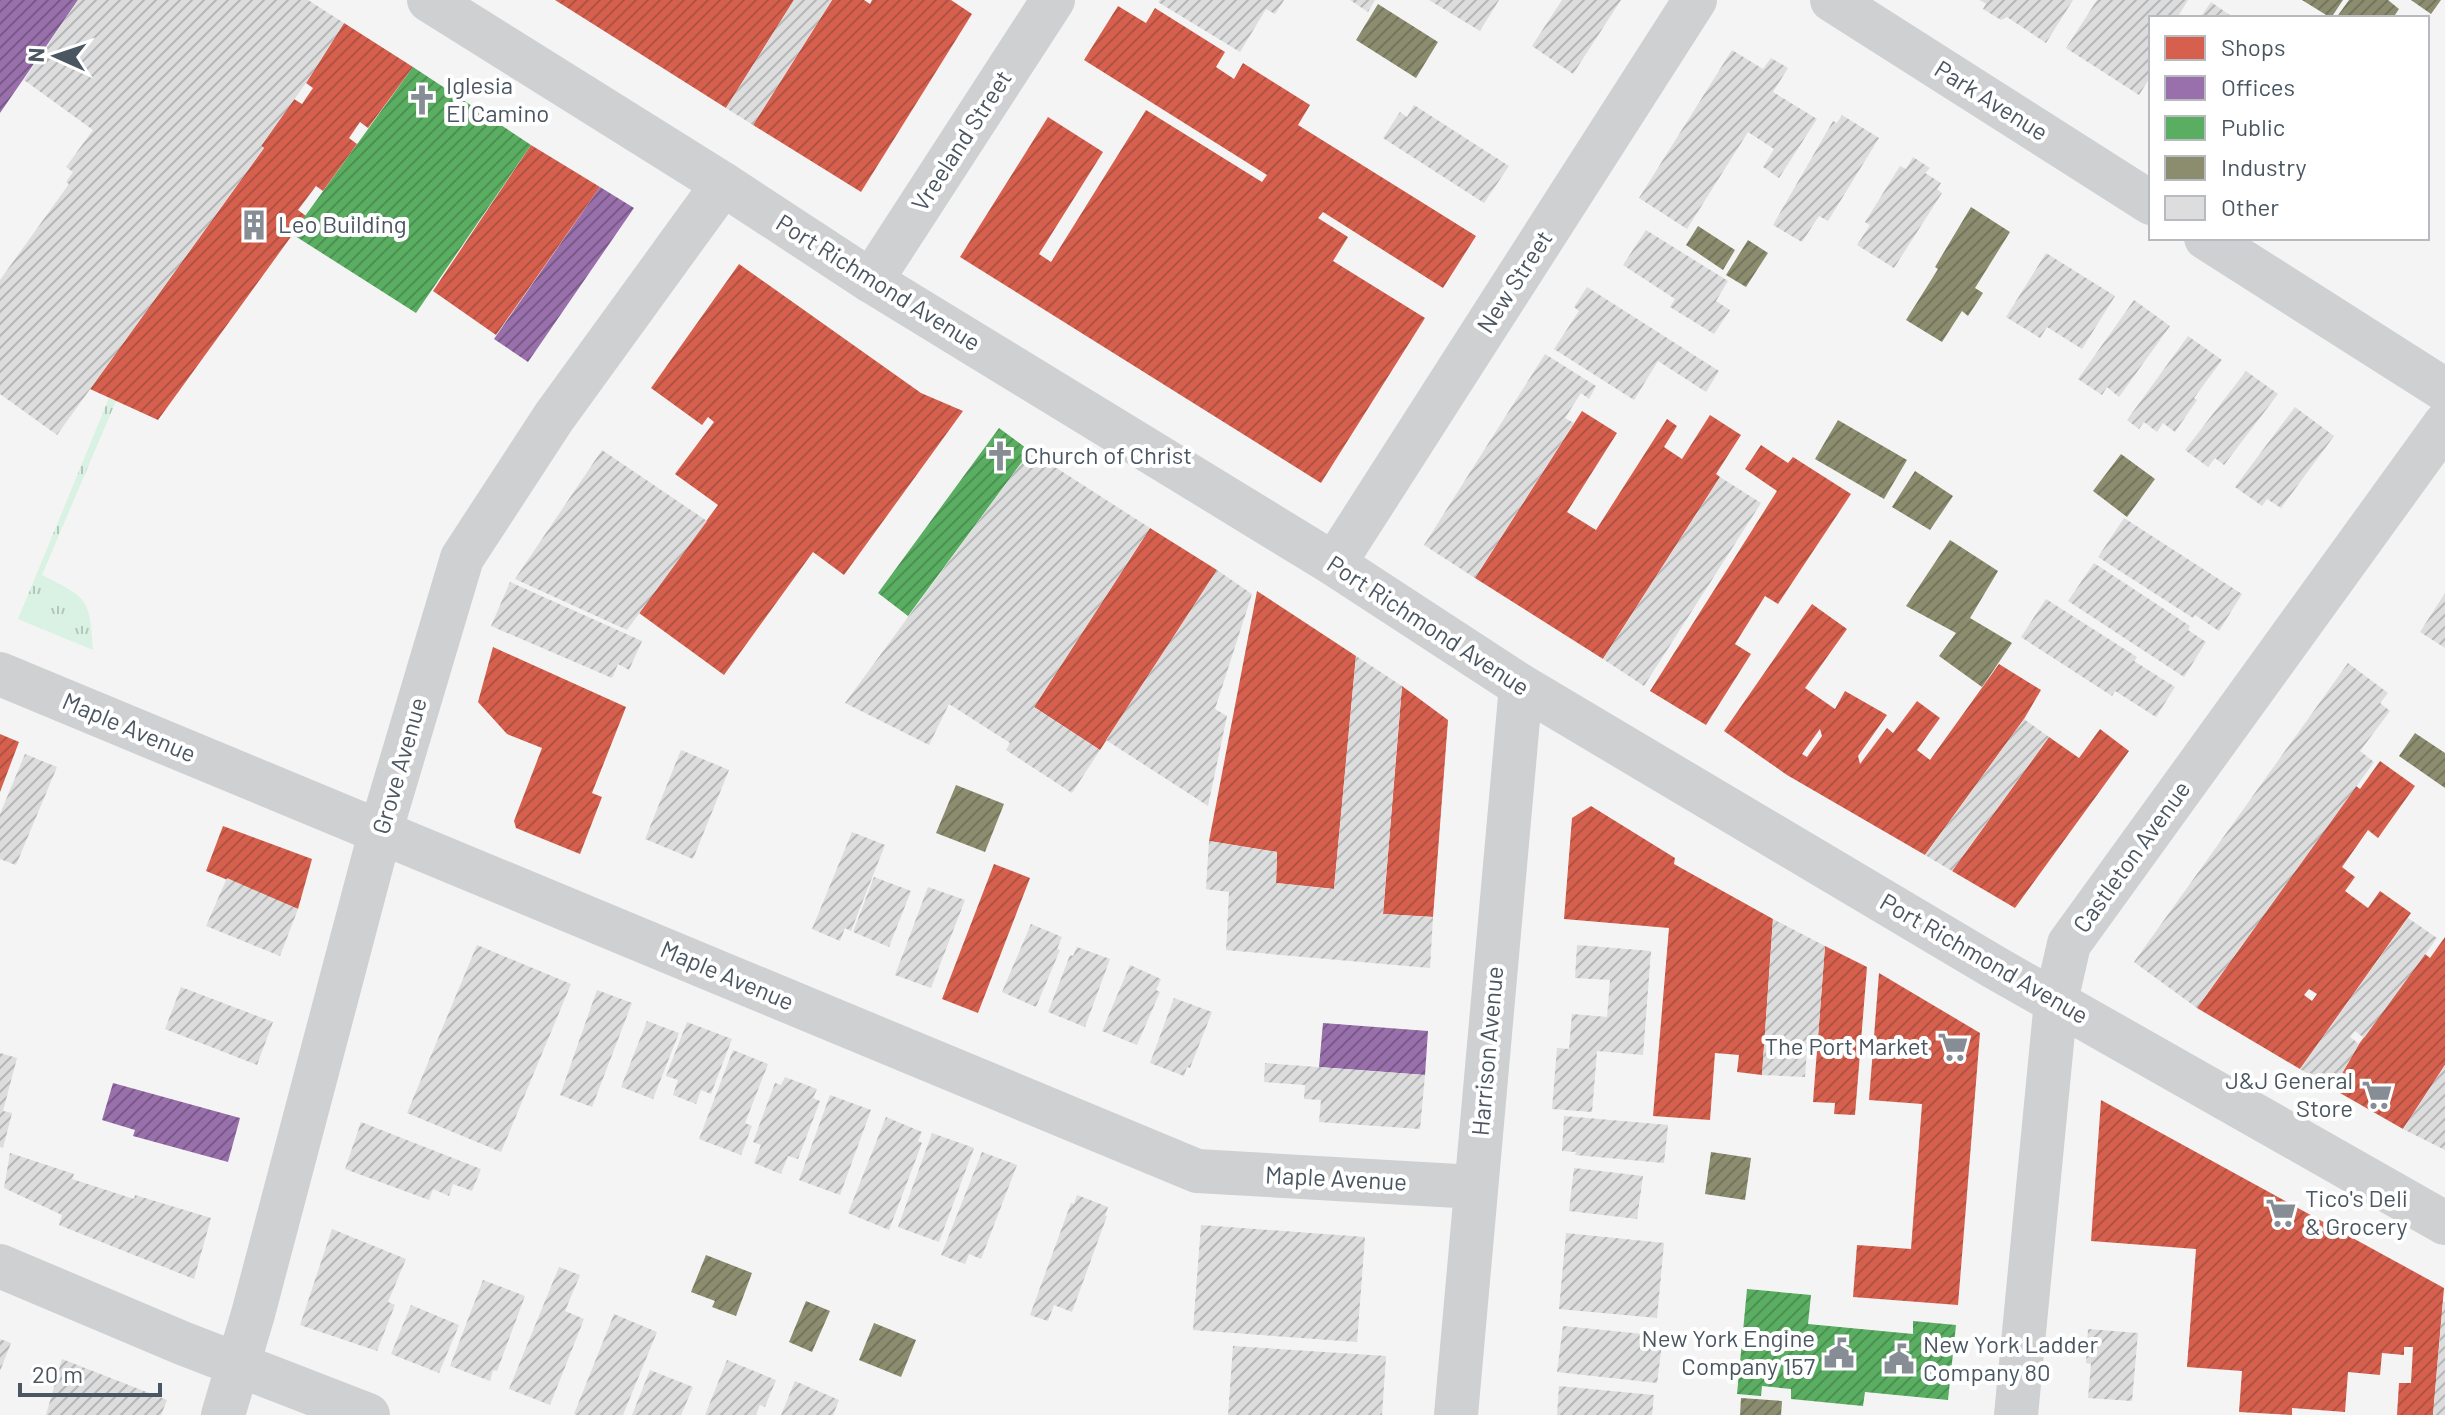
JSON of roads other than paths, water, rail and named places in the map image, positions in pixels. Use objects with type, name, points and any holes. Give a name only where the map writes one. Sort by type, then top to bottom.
[{"type":"street","name":"Port Richmond Avenue","points":[[429,0],[723,184],[871,281],[1334,564],[1521,686],[2056,1001],[2445,1223]]},
{"type":"street","name":"Vreeland Street","points":[[871,281],[1053,0]]},
{"type":"street","name":"New Street","points":[[1334,564],[1695,0]]},
{"type":"street","name":"Park Avenue","points":[[1832,0],[2149,202]]},
{"type":"street","name":"Grove Avenue","points":[[223,1415],[380,833],[462,558],[554,417],[723,184]]},
{"type":"street","points":[[2209,240],[2445,390]]},
{"type":"street","name":"Castleton Avenue","points":[[2016,1415],[2056,1001],[2069,944],[2445,424]]},
{"type":"street","name":"Maple Avenue","points":[[0,674],[1197,1171],[1475,1187]]},
{"type":"street","name":"Harrison Avenue","points":[[1456,1415],[1521,686]]},
{"type":"street","points":[[0,1266],[368,1415]]},
{"type":"place","name":"Iglesia El Camino","points":[[422,100]]},
{"type":"place","name":"Leo Building","points":[[254,225]]},
{"type":"place","name":"Church of Christ","points":[[1000,456]]},
{"type":"place","name":"The Port Market","points":[[1953,1047]]},
{"type":"place","name":"J&J General Store","points":[[2377,1095]]},
{"type":"place","name":"Tico's Deli & Grocery","points":[[2281,1213]]},
{"type":"place","name":"New York Engine Company 157","points":[[1839,1353]]},
{"type":"place","name":"New York Ladder Company 80","points":[[1899,1359]]}]
